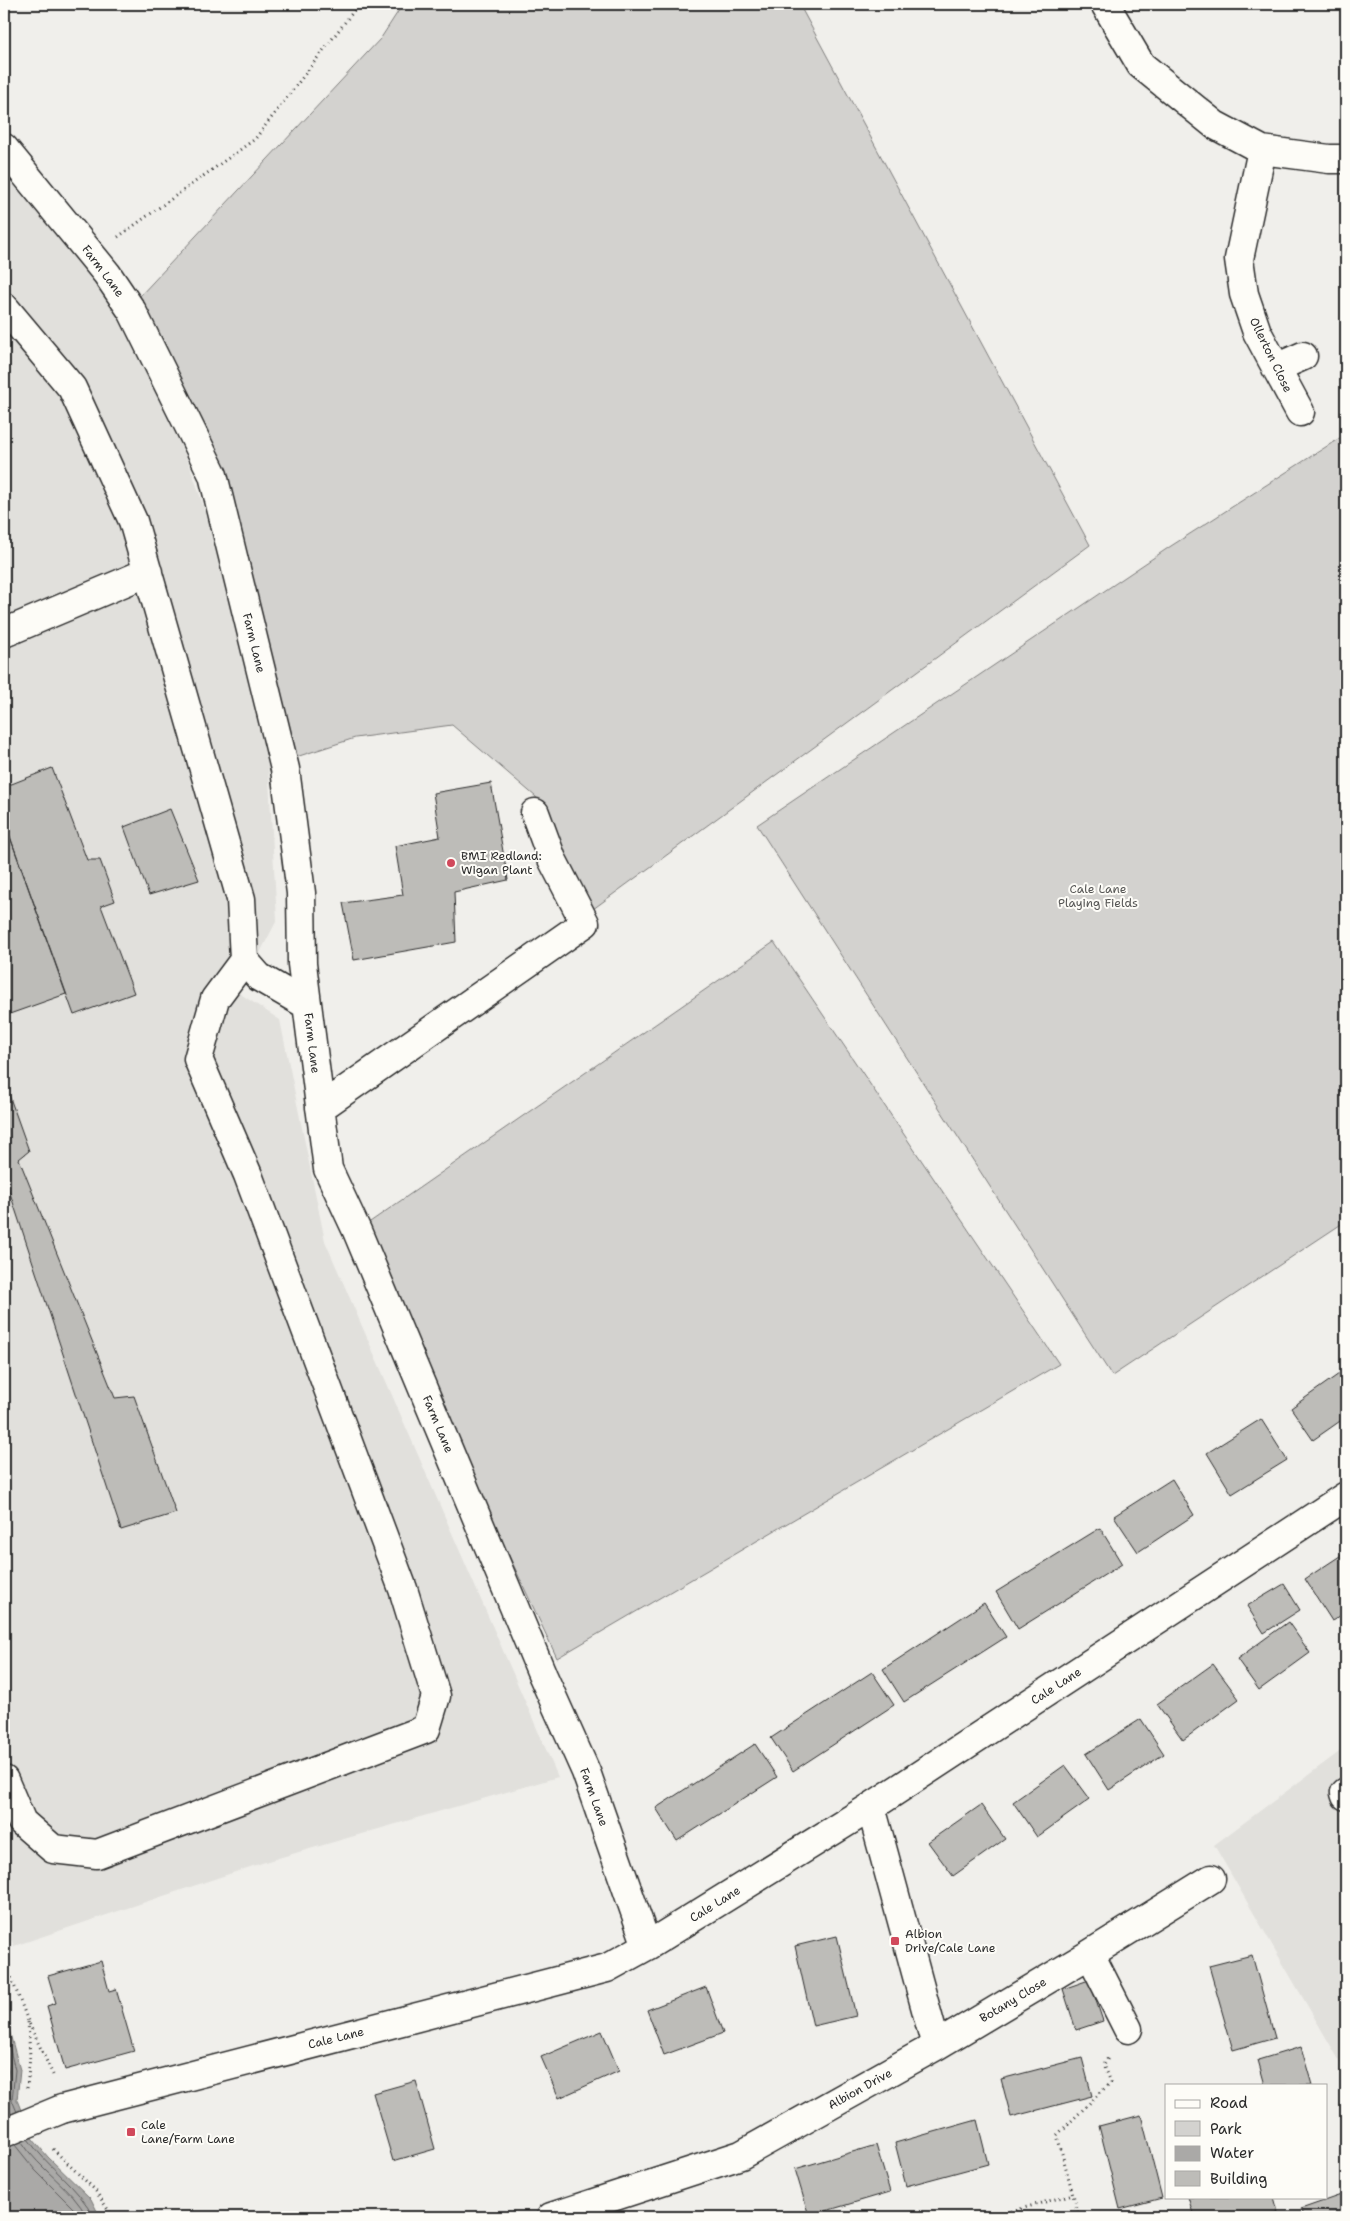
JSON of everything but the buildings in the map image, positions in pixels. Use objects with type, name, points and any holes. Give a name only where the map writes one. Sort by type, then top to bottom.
[{"type":"street","points":[[1105,4],[1141,64],[1215,125],[1262,150],[1329,159],[1346,159]]},
{"type":"street","name":"Farm Lane","points":[[4,148],[92,255],[132,311],[212,475],[285,769],[301,893],[302,964],[328,1169],[358,1231],[543,1676],[586,1772],[647,1946]]},
{"type":"street","name":"Ollerton Close","points":[[1262,150],[1239,259],[1244,294],[1257,332],[1300,412]]},
{"type":"street","points":[[4,306],[72,388],[133,520],[241,899],[244,960],[259,977],[307,1005]]},
{"type":"street","points":[[1276,368],[1304,356]]},
{"type":"street","points":[[4,633],[148,572]]},
{"type":"street","points":[[320,1108],[585,923],[552,859],[535,813]]},
{"type":"street","points":[[4,1780],[22,1822],[53,1849],[97,1854],[426,1729],[436,1696],[403,1589],[341,1423],[248,1175],[198,1059],[215,999],[244,960]]},
{"type":"street","name":"Cale Lane","points":[[4,2133],[65,2108],[607,1968],[647,1946],[871,1807],[1346,1496]]},
{"type":"street","points":[[1346,1792],[1344,1793],[1346,1796]]},
{"type":"street","points":[[871,1807],[936,2046]]},
{"type":"street","name":"Botany Close","points":[[936,2046],[1211,1879]]},
{"type":"street","points":[[1090,1954],[1128,2029]]},
{"type":"street","name":"Albion Drive","points":[[551,2217],[741,2155],[936,2046]]},
{"type":"path","points":[[92,255],[255,140],[359,4]]},
{"type":"path","points":[[4,1959],[65,2108]]},
{"type":"path","points":[[1079,2217],[1057,2135],[1111,2082],[1104,2065],[1128,2029]]},
{"type":"path","points":[[992,2217],[1073,2194]]},
{"type":"shaded area","points":[[4,170],[97,278],[146,366],[189,463],[237,605],[268,762],[277,920],[239,993],[280,1020],[325,1241],[558,1777],[268,1861],[14,1946],[4,1925]]},
{"type":"shaded area","points":[[1346,1747],[1346,2072],[1214,1845]]},
{"type":"green space","points":[[403,4],[799,4],[1090,545],[589,912],[536,797],[452,725],[355,738],[296,757],[220,461],[139,297],[381,38]]},
{"type":"green space","name":"Cale Lane Playing Fields","points":[[1346,434],[1346,1221],[1112,1376],[757,825],[1171,546]]},
{"type":"green space","points":[[774,942],[1059,1364],[557,1658],[357,1231]]},
{"type":"water","points":[[4,2012],[20,2070],[17,2100],[32,2138],[48,2157],[91,2199],[100,2217],[4,2217]]},
{"type":"place","name":"BMI Redland: Wigan Plant","points":[[451,863]]},
{"type":"place","name":"Albion Drive/Cale Lane","points":[[895,1941]]},
{"type":"place","name":"Cale Lane/Farm Lane","points":[[131,2132]]}]
